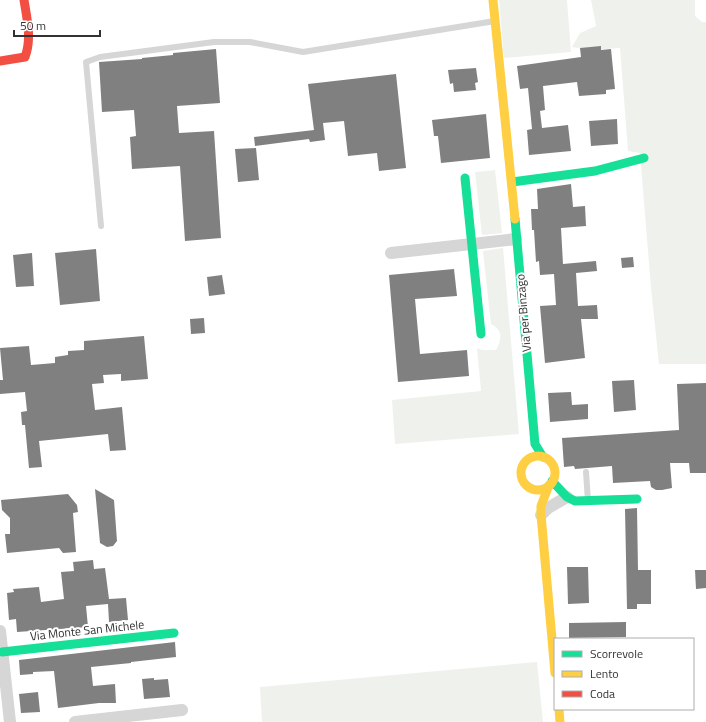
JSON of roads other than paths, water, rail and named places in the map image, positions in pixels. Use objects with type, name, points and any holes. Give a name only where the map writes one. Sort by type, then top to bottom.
[{"type":"main road","points":[[0,61],[25,57],[29,47],[24,0]]},
{"type":"main road","name":"Via per Binzago","points":[[493,0],[512,182],[535,444],[543,457],[551,462],[554,476],[541,511]]},
{"type":"main road","points":[[512,182],[562,176],[629,164],[644,158]]},
{"type":"main road","points":[[465,178],[481,334]]},
{"type":"main road","name":"Via per Binzago","points":[[535,444],[522,468],[522,477],[526,485],[534,489],[541,511],[554,662]]},
{"type":"main road","points":[[527,460],[537,456],[543,457]]},
{"type":"main road","points":[[534,489],[542,489],[551,483],[567,498],[575,501],[638,499]]},
{"type":"main road","name":"Via Monte San Michele","points":[[2,652],[174,633]]},
{"type":"main road","points":[[559,710],[560,722]]},
{"type":"street","points":[[391,253],[516,239]]},
{"type":"street","points":[[541,511],[567,498]]},
{"type":"street","points":[[0,631],[10,722]]},
{"type":"street","points":[[75,722],[182,710]]},
{"type":"lane","points":[[101,226],[86,62],[100,57],[214,42],[250,42],[302,52],[495,21]]},
{"type":"lane","points":[[586,472],[588,501]]}]
